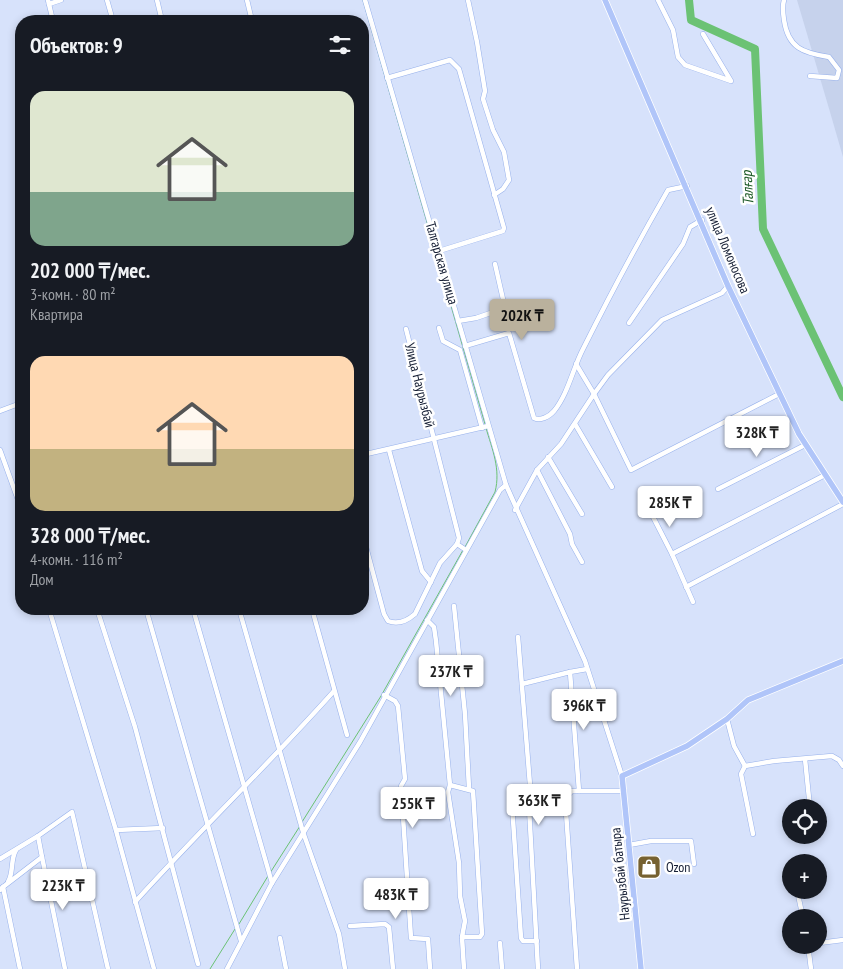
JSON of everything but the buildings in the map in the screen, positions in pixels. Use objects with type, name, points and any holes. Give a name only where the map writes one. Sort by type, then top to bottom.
[{"type":"main road","name":"улица Ломоносова","points":[[605,0],[702,220],[728,286],[779,394],[805,445],[843,503]]},
{"type":"main road","points":[[622,776],[687,746],[726,719],[748,700],[843,661]]},
{"type":"main road","name":"Наурызбай батыра","points":[[622,776],[641,969]]},
{"type":"street","points":[[51,15],[48,2],[61,0]]},
{"type":"street","points":[[107,0],[111,15]]},
{"type":"street","points":[[157,0],[161,15]]},
{"type":"street","points":[[247,0],[251,15]]},
{"type":"street","name":"Талгарская улица","points":[[365,0],[439,251],[485,427],[515,510],[556,595],[587,669],[622,776]]},
{"type":"street","points":[[468,0],[485,91],[483,99],[493,130],[504,152],[509,180],[503,190],[494,195]]},
{"type":"street","points":[[658,0],[673,30],[678,57],[685,64],[731,82],[703,34]]},
{"type":"street","points":[[784,0],[782,7],[787,37],[794,45],[813,54],[829,57],[839,70],[837,78],[810,76]]},
{"type":"street","points":[[387,78],[450,60],[459,69],[504,228],[503,231],[439,251]]},
{"type":"street","points":[[465,346],[509,333],[536,420],[549,416],[554,411],[623,268],[668,190],[686,186]]},
{"type":"street","points":[[629,322],[683,244],[690,227],[702,220]]},
{"type":"street","points":[[458,320],[476,318],[505,308],[495,264]]},
{"type":"street","points":[[515,510],[537,470],[561,444],[608,375],[662,320],[722,293],[728,286]]},
{"type":"street","points":[[369,454],[485,427],[460,350],[443,341],[440,328]]},
{"type":"street","name":"Улица Наурызбай","points":[[406,329],[462,548]]},
{"type":"street","points":[[576,364],[594,394],[631,470],[779,394]]},
{"type":"street","points":[[0,411],[15,405]]},
{"type":"street","points":[[575,424],[612,487]]},
{"type":"street","points":[[718,490],[805,445]]},
{"type":"street","points":[[0,450],[15,491]]},
{"type":"street","points":[[389,450],[422,571],[431,582]]},
{"type":"street","points":[[548,457],[582,514]]},
{"type":"street","points":[[537,470],[570,534],[572,544],[582,562]]},
{"type":"street","points":[[672,554],[826,475]]},
{"type":"street","points":[[227,969],[302,827],[360,742],[384,695],[427,620],[462,548],[500,490],[506,485]]},
{"type":"street","points":[[686,587],[843,503]]},
{"type":"street","points":[[650,511],[672,554],[693,602]]},
{"type":"street","points":[[369,556],[388,621],[394,624],[409,619],[415,614],[440,563],[462,548]]},
{"type":"street","points":[[454,606],[466,714],[469,788]]},
{"type":"street","points":[[51,615],[116,830],[154,969]]},
{"type":"street","points":[[99,615],[135,728],[198,964]]},
{"type":"street","points":[[148,615],[241,941]]},
{"type":"street","points":[[195,615],[272,883]]},
{"type":"street","points":[[241,615],[302,827],[339,934],[345,969]]},
{"type":"street","points":[[314,615],[347,736]]},
{"type":"street","points":[[427,620],[434,627],[436,641],[450,785],[448,792],[459,862],[460,896],[464,921],[462,937],[464,969]]},
{"type":"street","points":[[518,638],[530,785],[528,789],[538,969]]},
{"type":"street","points":[[522,684],[587,669]]},
{"type":"street","points":[[570,672],[579,791]]},
{"type":"street","points":[[135,902],[208,822],[280,752],[334,691]]},
{"type":"street","points":[[384,695],[395,701],[398,706],[404,780],[401,786],[411,938],[428,939],[430,969]]},
{"type":"street","points":[[726,719],[734,746],[745,766]]},
{"type":"street","points":[[745,766],[774,760],[832,756],[839,760],[843,766]]},
{"type":"street","points":[[805,759],[809,799]]},
{"type":"street","points":[[745,766],[741,774],[753,834]]},
{"type":"street","points":[[450,785],[469,788],[473,791],[482,934],[480,937],[462,937]]},
{"type":"street","points":[[528,789],[513,788],[511,790],[521,938],[523,941],[537,941]]},
{"type":"street","points":[[577,969],[565,798],[572,791],[624,791]]},
{"type":"street","points":[[0,859],[38,836],[72,812],[108,969]]},
{"type":"street","points":[[116,830],[163,828]]},
{"type":"street","points":[[38,836],[65,969]]},
{"type":"street","points":[[630,845],[651,842],[691,841],[694,864]]},
{"type":"street","points":[[3,887],[11,877],[13,856],[17,849]]},
{"type":"street","points":[[3,887],[42,857]]},
{"type":"street","points":[[3,887],[20,969]]},
{"type":"street","points":[[350,926],[385,924],[389,927],[393,969]]},
{"type":"street","points":[[280,938],[286,969]]},
{"type":"street","points":[[827,942],[843,940]]},
{"type":"street","points":[[500,943],[502,969]]},
{"type":"street","points":[[809,954],[811,969]]},
{"type":"shaded area","points":[[797,0],[843,0],[843,157],[830,112]]},
{"type":"waterway","points":[[363,0],[367,15]]},
{"type":"waterway","name":"Талғар","points":[[689,0],[691,20],[755,49],[763,229],[843,397]]},
{"type":"waterway","points":[[369,21],[485,424]]},
{"type":"waterway","points":[[465,547],[495,492],[497,484],[495,459],[486,428]]},
{"type":"waterway","points":[[302,822],[381,696],[463,550]]},
{"type":"waterway","points":[[270,873],[300,826]]},
{"type":"waterway","points":[[239,924],[268,876]]},
{"type":"waterway","points":[[210,969],[235,929]]},
{"type":"place","name":"Ozon","points":[[649,867]]}]
